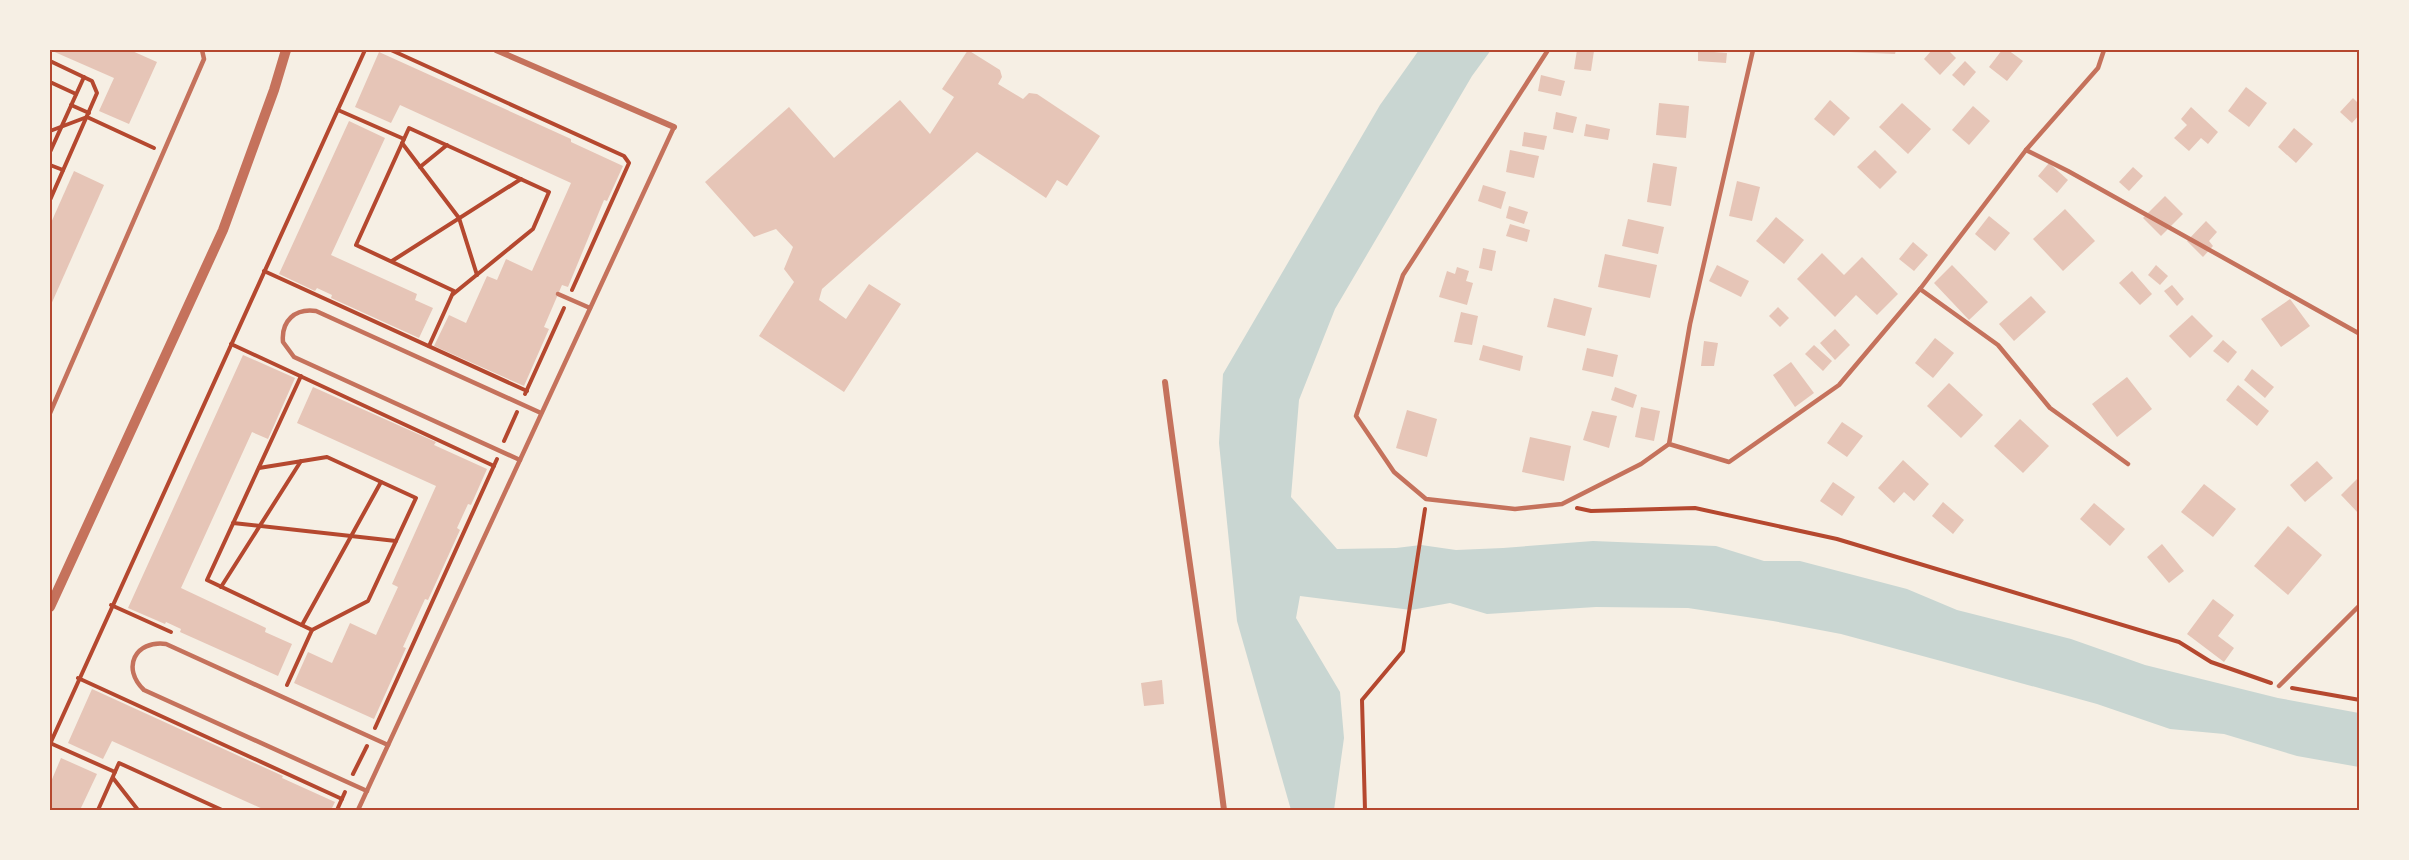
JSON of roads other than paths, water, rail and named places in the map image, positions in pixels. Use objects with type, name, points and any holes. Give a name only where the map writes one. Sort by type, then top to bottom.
[{"type":"street","points":[[50,607],[223,230],[274,90],[286,50]]},
{"type":"street","points":[[496,50],[674,127]]},
{"type":"street","points":[[1165,382],[1224,810]]},
{"type":"lane","points":[[50,413],[204,59],[202,50]]},
{"type":"lane","points":[[1548,50],[1403,275],[1356,416],[1394,472],[1426,499],[1515,508],[1562,504],[1641,464],[1669,444],[1690,324],[1753,50]]},
{"type":"lane","points":[[1669,444],[1729,462],[1839,385],[1920,289],[2026,150],[2098,68],[2104,50]]},
{"type":"lane","points":[[358,810],[674,127]]},
{"type":"lane","points":[[2026,150],[2360,333]]},
{"type":"lane","points":[[1920,289],[1998,345],[2050,408],[2128,464]]},
{"type":"lane","points":[[558,294],[590,308]]},
{"type":"lane","points":[[520,460],[294,357],[283,342],[285,325],[288,319],[300,311],[316,311],[541,413]]},
{"type":"lane","points":[[2279,686],[2360,605]]},
{"type":"lane","points":[[367,791],[144,690],[134,675],[135,658],[144,647],[150,644],[166,644],[388,745]]}]
